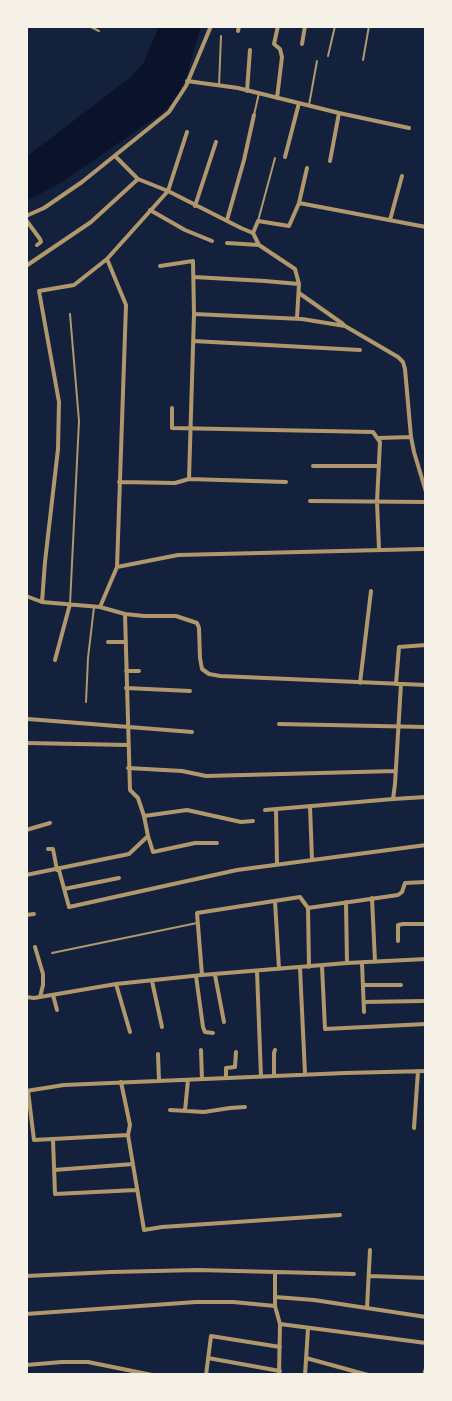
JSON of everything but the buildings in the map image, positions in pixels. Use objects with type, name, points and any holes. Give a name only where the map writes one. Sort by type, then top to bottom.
[{"type":"street","points":[[38,245],[41,242],[40,239],[26,218],[82,182],[169,112],[186,86],[211,26]]},
{"type":"street","points":[[277,98],[282,57],[280,49],[274,44],[278,26]]},
{"type":"street","points":[[302,44],[305,26]]},
{"type":"street","points":[[247,91],[250,50]]},
{"type":"street","points":[[187,81],[258,93],[409,128]]},
{"type":"street","points":[[285,157],[299,103]]},
{"type":"street","points":[[330,161],[339,113]]},
{"type":"street","points":[[227,220],[244,160],[254,115]]},
{"type":"street","points":[[42,602],[58,449],[59,402],[39,291],[74,285],[107,259],[168,191],[188,132]]},
{"type":"street","points":[[195,206],[216,142]]},
{"type":"street","points":[[115,156],[138,178],[253,232],[259,245],[295,269],[299,284],[297,318]]},
{"type":"street","points":[[253,232],[258,221],[289,226],[299,203],[307,168]]},
{"type":"street","points":[[390,220],[402,176]]},
{"type":"street","points":[[26,266],[91,222],[138,178]]},
{"type":"street","points":[[299,203],[426,227]]},
{"type":"street","points":[[150,210],[185,230],[212,241]]},
{"type":"street","points":[[226,244],[259,245]]},
{"type":"street","points":[[100,607],[117,567],[126,305],[107,259]]},
{"type":"street","points":[[160,266],[193,261],[192,429],[189,479]]},
{"type":"street","points":[[194,278],[299,284]]},
{"type":"street","points":[[299,293],[345,326],[398,357],[403,362],[411,436],[426,492]]},
{"type":"street","points":[[194,314],[297,318],[345,326]]},
{"type":"street","points":[[193,341],[360,350]]},
{"type":"street","points":[[172,408],[172,428],[373,432],[380,442],[377,502],[379,549]]},
{"type":"street","points":[[378,438],[411,436]]},
{"type":"street","points":[[313,466],[378,466]]},
{"type":"street","points":[[119,482],[175,483],[189,479],[286,482]]},
{"type":"street","points":[[310,502],[426,502]]},
{"type":"street","points":[[117,567],[178,555],[423,549]]},
{"type":"street","points":[[360,683],[371,592]]},
{"type":"street","points":[[26,596],[42,602],[100,607],[125,614],[176,616],[196,623],[199,628],[202,669],[209,674],[426,685]]},
{"type":"street","points":[[56,660],[70,604]]},
{"type":"street","points":[[125,614],[130,790],[138,798],[153,852],[195,843],[218,843]]},
{"type":"street","points":[[108,642],[126,642]]},
{"type":"street","points":[[396,684],[399,647],[426,645]]},
{"type":"street","points":[[126,671],[139,671]]},
{"type":"street","points":[[392,799],[396,771],[401,684]]},
{"type":"street","points":[[126,688],[190,691]]},
{"type":"street","points":[[28,719],[192,732]]},
{"type":"street","points":[[279,724],[426,727]]},
{"type":"street","points":[[26,743],[128,745]]},
{"type":"street","points":[[128,768],[182,771],[206,776],[396,771]]},
{"type":"street","points":[[265,810],[426,797]]},
{"type":"street","points":[[310,806],[312,860]]},
{"type":"street","points":[[276,808],[277,864]]},
{"type":"street","points":[[144,816],[187,810],[241,822],[253,821]]},
{"type":"street","points":[[26,830],[50,823]]},
{"type":"street","points":[[26,875],[130,854],[148,836]]},
{"type":"street","points":[[48,849],[53,849],[69,907],[237,870],[426,845]]},
{"type":"street","points":[[64,889],[119,878]]},
{"type":"street","points":[[308,908],[398,895],[402,892],[404,883],[426,882]]},
{"type":"street","points":[[202,975],[197,913],[300,897],[308,908],[309,967]]},
{"type":"street","points":[[372,898],[375,962]]},
{"type":"street","points":[[275,901],[279,969]]},
{"type":"street","points":[[346,902],[347,963]]},
{"type":"street","points":[[26,915],[34,914]]},
{"type":"street","points":[[398,940],[398,925],[426,924]]},
{"type":"street","points":[[35,947],[43,974],[40,997]]},
{"type":"street","points":[[26,997],[40,997],[116,984],[202,975],[347,963],[426,960]]},
{"type":"street","points":[[362,963],[364,1012]]},
{"type":"street","points":[[322,966],[325,1029],[426,1024]]},
{"type":"street","points":[[300,968],[305,1074]]},
{"type":"street","points":[[257,971],[261,1077]]},
{"type":"street","points":[[215,974],[224,1022]]},
{"type":"street","points":[[196,976],[203,1027],[205,1032],[213,1033]]},
{"type":"street","points":[[152,980],[162,1027]]},
{"type":"street","points":[[116,984],[130,1032]]},
{"type":"street","points":[[363,985],[400,985]]},
{"type":"street","points":[[53,995],[57,1010]]},
{"type":"street","points":[[364,1002],[423,1001]]},
{"type":"street","points":[[201,1050],[202,1079]]},
{"type":"street","points":[[274,1076],[275,1050]]},
{"type":"street","points":[[226,1078],[226,1068],[235,1067],[236,1052]]},
{"type":"street","points":[[158,1054],[159,1081]]},
{"type":"street","points":[[414,1128],[418,1071]]},
{"type":"street","points":[[128,1135],[34,1140],[27,1091],[64,1085],[121,1082],[426,1071]]},
{"type":"street","points":[[185,1110],[188,1080]]},
{"type":"street","points":[[121,1082],[130,1125],[128,1135],[144,1230],[162,1227],[340,1215]]},
{"type":"street","points":[[170,1110],[204,1112],[246,1107]]},
{"type":"street","points":[[53,1140],[56,1194],[136,1190]]},
{"type":"street","points":[[54,1170],[132,1164]]},
{"type":"street","points":[[367,1308],[370,1250]]},
{"type":"street","points":[[26,1276],[198,1270],[354,1274]]},
{"type":"street","points":[[208,1358],[280,1373],[280,1324],[275,1306],[275,1272]]},
{"type":"street","points":[[370,1276],[426,1278]]},
{"type":"street","points":[[275,1297],[314,1300],[426,1317]]},
{"type":"street","points":[[26,1314],[196,1302],[233,1302],[275,1306]]},
{"type":"street","points":[[280,1324],[426,1343]]},
{"type":"street","points":[[305,1375],[308,1329]]},
{"type":"street","points":[[206,1375],[211,1336],[280,1347]]},
{"type":"street","points":[[306,1358],[368,1375]]},
{"type":"street","points":[[26,1365],[88,1362],[152,1375]]},
{"type":"street","points":[[424,1375],[426,1368]]},
{"type":"lane","points":[[89,26],[99,31]]},
{"type":"lane","points":[[328,56],[335,26]]},
{"type":"lane","points":[[363,60],[369,26]]},
{"type":"lane","points":[[219,86],[221,36]]},
{"type":"lane","points":[[308,106],[316,61]]},
{"type":"lane","points":[[254,115],[258,93]]},
{"type":"lane","points":[[258,221],[275,158]]},
{"type":"lane","points":[[70,314],[79,421],[70,604]]},
{"type":"lane","points":[[86,702],[88,658],[94,607]]},
{"type":"lane","points":[[52,952],[198,923]]},
{"type":"water","points":[[159,26],[201,26],[186,78],[180,92],[171,104],[158,116],[59,184],[26,201],[26,157],[131,77],[144,62]]}]
